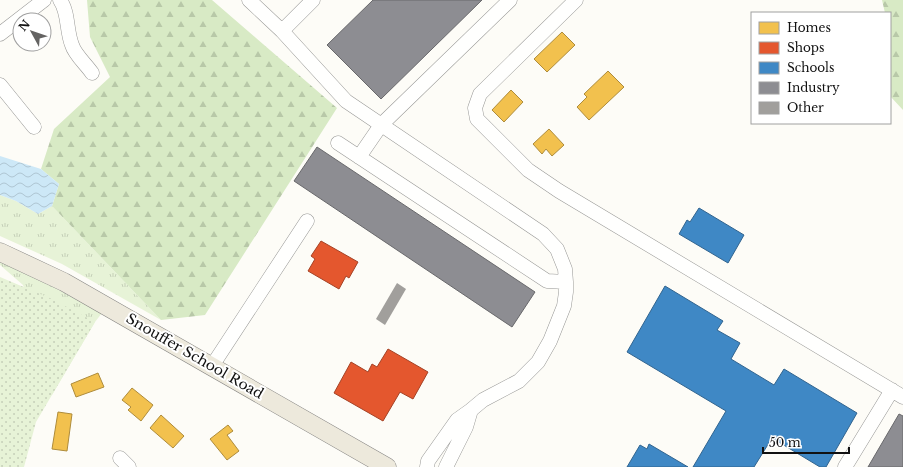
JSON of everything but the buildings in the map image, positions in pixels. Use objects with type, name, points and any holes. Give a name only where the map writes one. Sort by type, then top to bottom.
[{"type":"main road","name":"Snouffer School Road","points":[[0,252],[64,282],[387,467]]},
{"type":"street","points":[[0,34],[44,0]]},
{"type":"street","points":[[60,0],[65,10],[68,32],[72,46],[92,73]]},
{"type":"street","points":[[249,0],[282,31],[346,101],[543,234],[557,249],[565,269],[566,292],[564,306],[550,341],[538,362],[519,381],[484,400],[456,420],[428,461],[427,467]]},
{"type":"street","points":[[282,31],[313,0]]},
{"type":"street","points":[[359,157],[381,125],[510,0]]},
{"type":"street","points":[[576,0],[480,94],[475,108],[477,119],[528,170],[558,191],[897,394],[845,467]]},
{"type":"street","points":[[0,85],[34,126]]},
{"type":"street","points":[[338,143],[547,282],[566,282]]},
{"type":"street","points":[[212,366],[308,221]]},
{"type":"street","points":[[446,467],[466,426],[471,410]]},
{"type":"green space","points":[[87,0],[212,0],[337,108],[205,315],[161,320],[52,206],[59,184],[41,169],[54,129],[110,77],[90,37]]},
{"type":"green space","points":[[882,0],[903,0],[903,110],[891,97],[891,12],[885,12]]},
{"type":"green space","points":[[0,195],[16,201],[38,214],[52,206],[161,320],[62,264],[0,236]]},
{"type":"green space","points":[[0,262],[35,277],[102,313],[95,322],[52,395],[23,285],[0,265]]},
{"type":"green space","points":[[0,277],[52,299],[95,322],[36,422],[24,467],[0,467]]},
{"type":"water","points":[[0,156],[41,169],[59,184],[52,206],[38,214],[16,201],[0,195]]}]
